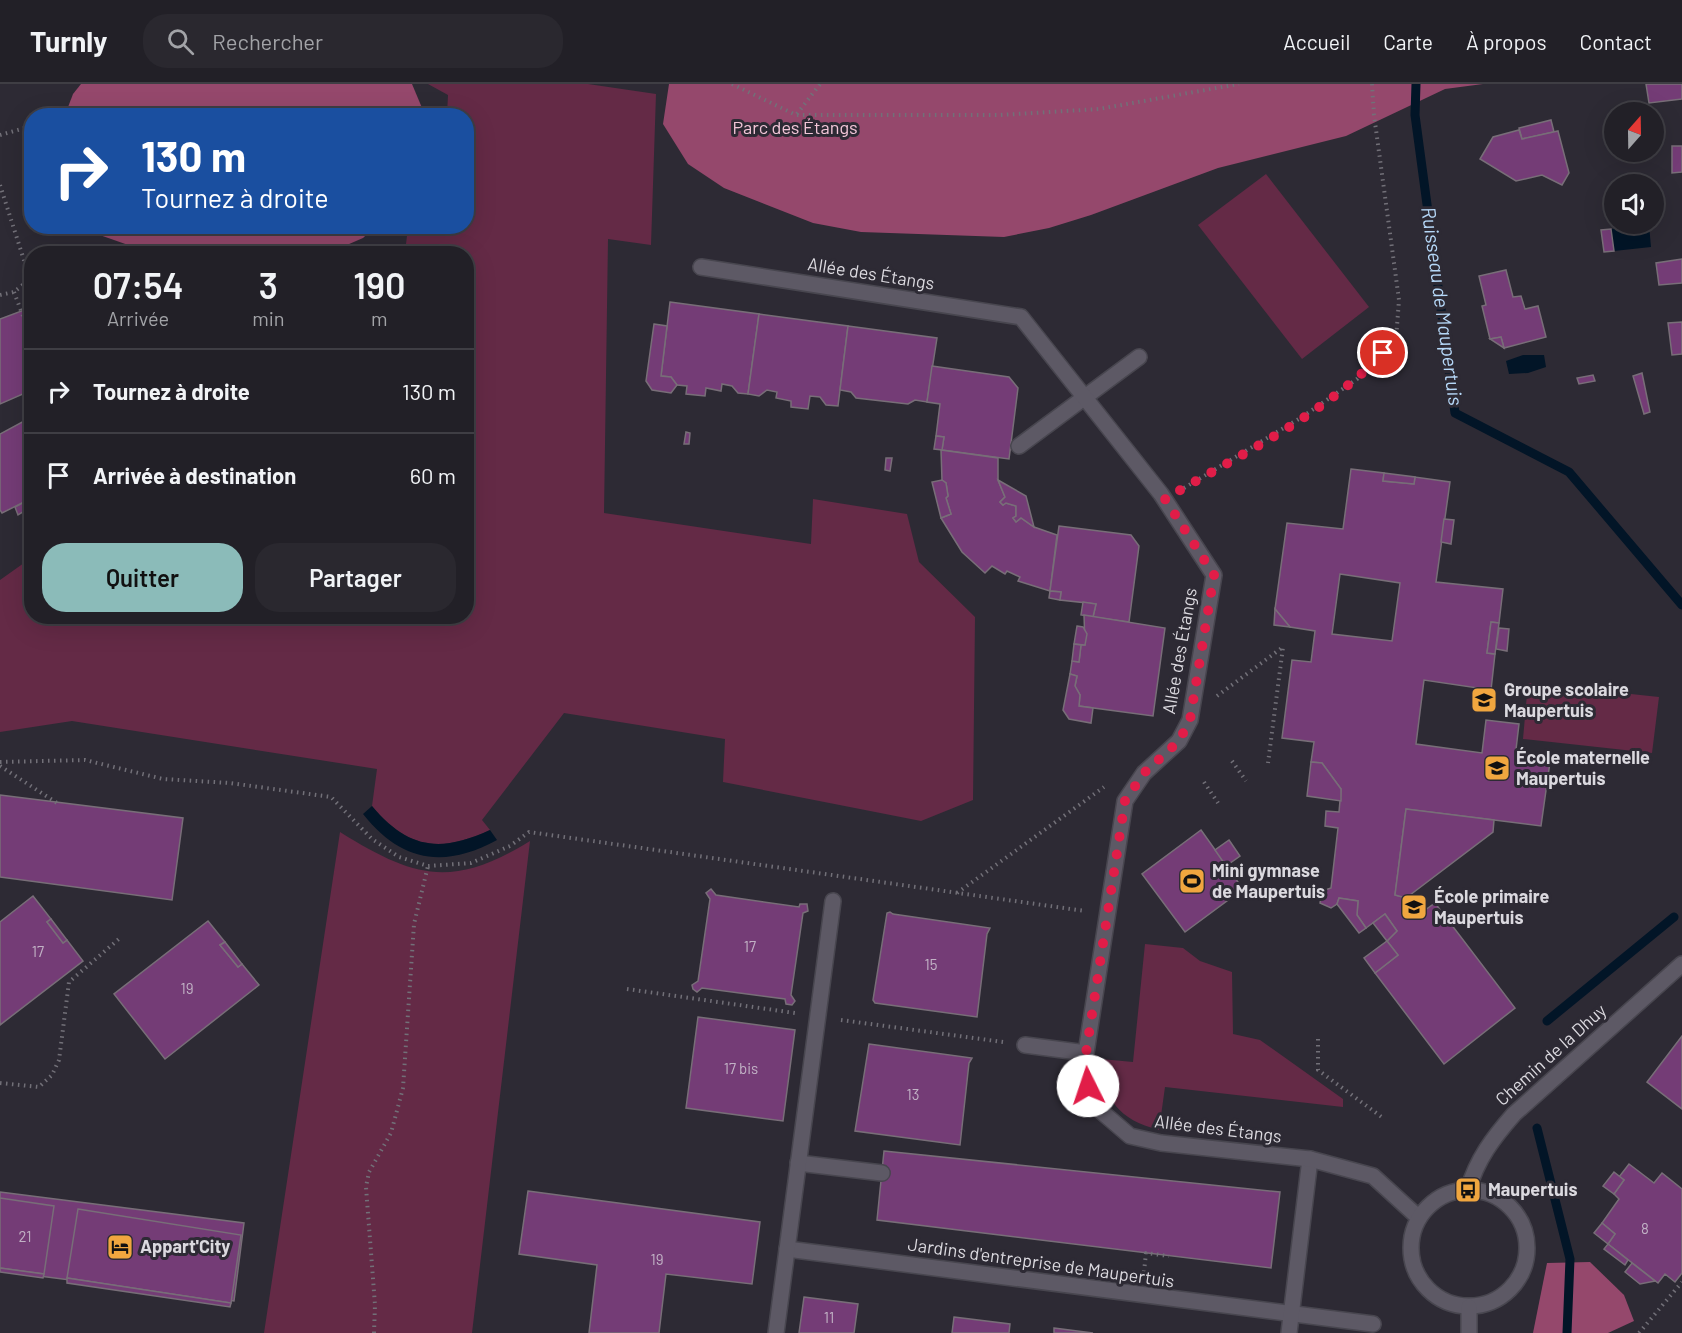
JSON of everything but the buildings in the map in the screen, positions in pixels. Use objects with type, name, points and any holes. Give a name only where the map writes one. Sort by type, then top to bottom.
[{"type":"street","name":"Allée des Étangs","points":[[701,267],[1021,317],[1165,499],[1214,575],[1190,720],[1179,741],[1144,773],[1125,801],[1086,1053],[1088,1086],[1095,1106],[1131,1136],[1161,1143],[1310,1159],[1373,1176],[1419,1218]]},
{"type":"street","points":[[1019,446],[1139,357]]},
{"type":"street","points":[[776,1333],[833,901]]},
{"type":"street","name":"Chemin de la Dhuy","points":[[1468,1190],[1474,1170],[1489,1141],[1514,1114],[1682,964]]},
{"type":"street","points":[[1025,1045],[1086,1053]]},
{"type":"street","points":[[1288,1333],[1310,1159]]},
{"type":"street","points":[[798,1163],[882,1173]]},
{"type":"street","points":[[1468,1190],[1498,1198],[1514,1211],[1525,1230],[1527,1252],[1522,1273],[1509,1291],[1491,1302],[1469,1307],[1449,1303],[1431,1293],[1418,1277],[1411,1257],[1412,1236],[1419,1218],[1445,1193],[1468,1190]]},
{"type":"street","name":"Jardins d'entreprise de Maupertuis","points":[[787,1249],[1291,1316],[1373,1324]]},
{"type":"street","points":[[1469,1307],[1469,1333]]},
{"type":"path","points":[[732,84],[796,115],[1000,116],[1099,109],[1239,84]]},
{"type":"path","points":[[796,115],[820,84]]},
{"type":"path","points":[[1165,499],[1321,405],[1357,379],[1396,339],[1399,300],[1374,115],[1372,84]]},
{"type":"path","points":[[0,135],[24,128]]},
{"type":"path","points":[[0,185],[24,260]]},
{"type":"path","points":[[0,295],[14,292],[24,284]]},
{"type":"path","points":[[14,292],[24,319]]},
{"type":"path","points":[[1208,703],[1283,647],[1268,763]]},
{"type":"path","points":[[0,764],[85,760],[163,779],[230,783],[331,797],[372,839],[399,857],[428,866],[471,863],[510,846],[529,832],[1107,914]]},
{"type":"path","points":[[1232,761],[1246,781]]},
{"type":"path","points":[[0,764],[57,803]]},
{"type":"path","points":[[1204,782],[1218,803]]},
{"type":"path","points":[[957,893],[1106,785]]},
{"type":"path","points":[[374,1333],[375,1305],[366,1187],[369,1172],[391,1133],[403,1088],[414,924],[428,866]]},
{"type":"path","points":[[0,1083],[39,1087],[52,1076],[59,1060],[69,982],[120,938]]},
{"type":"path","points":[[627,989],[1025,1045]]},
{"type":"path","points":[[1318,1039],[1318,1070],[1383,1118]]},
{"type":"path","points":[[1146,1253],[1169,1256]]},
{"type":"path","points":[[1639,1333],[1682,1282]]},
{"type":"shaded area","points":[[428,84],[588,84],[656,94],[651,245],[608,239],[604,513],[811,544],[813,499],[907,514],[919,562],[975,617],[973,800],[921,821],[723,782],[725,739],[564,713],[482,820],[490,830],[456,842],[440,844],[412,839],[385,820],[372,806],[377,769],[72,721],[0,732],[0,580],[24,563],[24,624],[474,624],[474,246],[406,246],[407,234],[474,234],[474,108],[447,108],[448,95]]},
{"type":"shaded area","points":[[1266,174],[1369,307],[1302,359],[1198,225]]},
{"type":"shaded area","points":[[1528,683],[1659,697],[1652,753],[1523,739]]},
{"type":"shaded area","points":[[340,832],[390,860],[412,868],[434,872],[455,871],[478,866],[530,841],[472,1333],[264,1333]]},
{"type":"shaded area","points":[[1145,944],[1183,948],[1200,961],[1232,972],[1233,1034],[1260,1040],[1343,1099],[1343,1107],[1165,1087],[1159,1130],[1145,1126],[1124,1114],[1110,1097],[1101,1059],[1133,1062]]},
{"type":"green space","points":[[81,84],[412,84],[422,108],[68,108],[73,94]]},
{"type":"green space","name":"Parc des Étangs","points":[[669,84],[1483,84],[1445,89],[1346,136],[1218,168],[1091,215],[1049,228],[1004,237],[861,232],[813,223],[724,188],[688,164],[663,124]]},
{"type":"green space","points":[[97,234],[367,234],[344,246],[131,246]]},
{"type":"green space","points":[[1590,1262],[1624,1295],[1634,1321],[1608,1333],[1533,1333],[1547,1263]]},
{"type":"water","points":[[1612,234],[1650,234],[1651,247],[1614,251]]},
{"type":"water","points":[[1523,355],[1544,355],[1546,367],[1528,373],[1509,374],[1506,361]]},
{"type":"water","points":[[372,806],[399,831],[412,839],[426,843],[456,842],[490,830],[497,840],[459,855],[424,856],[408,851],[377,830],[363,814]]},
{"type":"waterway","name":"Ruisseau de Maupertuis","points":[[1416,84],[1415,115],[1455,413],[1569,472],[1682,605]]},
{"type":"waterway","name":"Ruisseau de Maupertuis","points":[[1547,1021],[1674,917]]},
{"type":"waterway","name":"Ruisseau de Maupertuis","points":[[1537,1128],[1570,1259],[1567,1333]]},
{"type":"place","name":"Groupe scolaire Maupertuis","points":[[1484,700]]},
{"type":"place","name":"École maternelle Maupertuis","points":[[1497,768]]},
{"type":"place","name":"Mini gymnase de Maupertuis","points":[[1192,881]]},
{"type":"place","name":"École primaire Maupertuis","points":[[1414,907]]},
{"type":"place","name":"Maupertuis","points":[[1468,1190]]},
{"type":"place","name":"Appart'City","points":[[120,1247]]},
{"type":"route","points":[[1088,1086],[1086,1053],[1125,801],[1144,773],[1179,741],[1190,720],[1214,575],[1165,499],[1302,417],[1357,379],[1383,353]]}]
